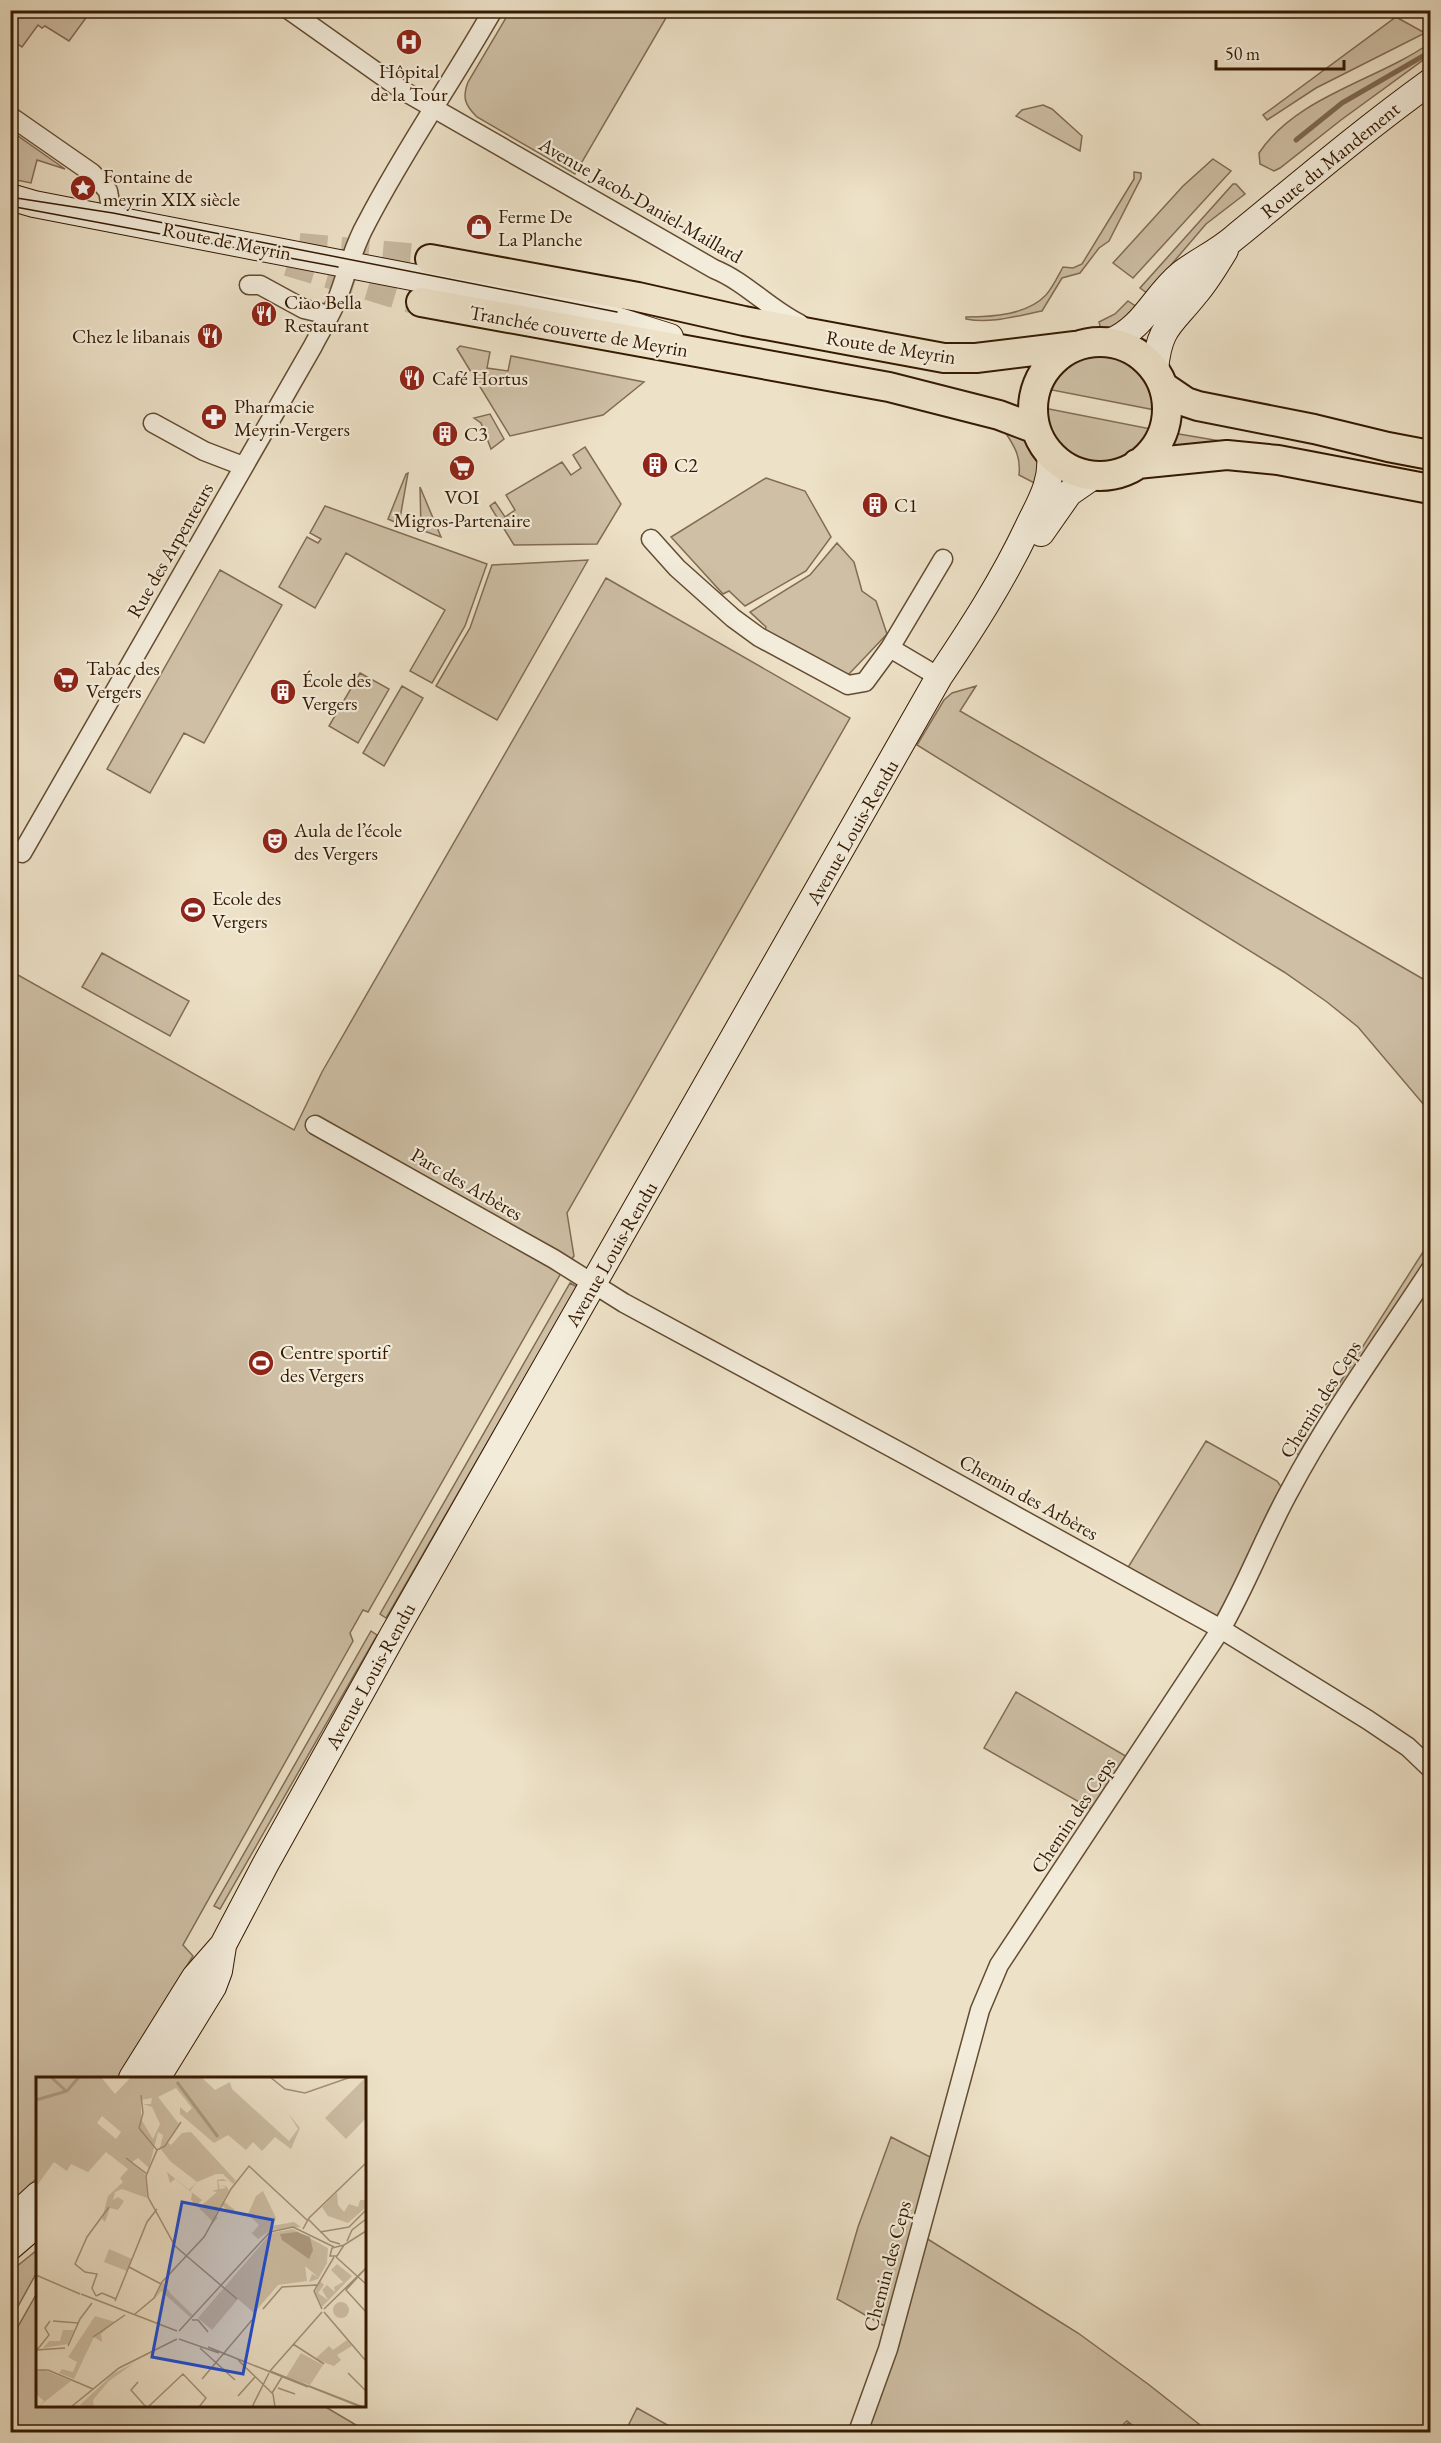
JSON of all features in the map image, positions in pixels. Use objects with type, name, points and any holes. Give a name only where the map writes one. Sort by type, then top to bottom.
[{"type":"main road","name":"Route du Mandement","points":[[1110,342],[1124,336],[1140,322],[1180,275],[1232,240],[1335,154],[1431,82]]},
{"type":"main road","name":"Route de Meyrin","points":[[18,202],[586,311]]},
{"type":"main road","name":"Route du Mandement","points":[[1159,378],[1161,337],[1196,293],[1232,240]]},
{"type":"main road","name":"Tranchée couverte de Meyrin","points":[[430,259],[638,297],[744,321]]},
{"type":"main road","name":"Tranchée couverte de Meyrin","points":[[421,302],[629,341],[736,358]]},
{"type":"main road","points":[[586,311],[744,321]]},
{"type":"main road","points":[[586,311],[736,358]]},
{"type":"main road","name":"Route de Meyrin","points":[[744,321],[960,359],[1075,346]]},
{"type":"main road","points":[[1159,378],[1167,407],[1165,424],[1155,447],[1137,464],[1119,473],[1095,476],[1071,470],[1050,454],[1040,440],[1035,429],[1033,399],[1039,380],[1054,360],[1075,346],[1110,342],[1136,352],[1159,378],[1186,402],[1431,455]]},
{"type":"main road","name":"Route de Meyrin","points":[[736,358],[889,387],[999,416],[1035,429]]},
{"type":"main road","name":"Avenue Louis-Rendu","points":[[133,2077],[195,1977],[223,1946],[393,1633],[594,1286],[939,677],[1009,568],[1048,485],[1052,469],[1050,454]]},
{"type":"main road","points":[[1137,464],[1227,454],[1278,460],[1431,489]]},
{"type":"main road","name":"Avenue Louis-Rendu","points":[[1009,568],[1042,532],[1070,493],[1095,476]]},
{"type":"main road","name":"Avenue Louis-Rendu","points":[[158,2077],[213,1987],[219,1971],[223,1946]]},
{"type":"main road","points":[[10,2221],[36,2197]]},
{"type":"main road","points":[[10,2247],[36,2225]]},
{"type":"street","name":"Avenue Jacob-Daniel-Maillard","points":[[289,10],[394,84],[714,269],[731,276],[784,316],[823,336]]},
{"type":"street","points":[[348,265],[366,222],[493,10]]},
{"type":"street","points":[[10,117],[92,172],[104,185],[111,199],[113,219]]},
{"type":"street","name":"Rue des Arpenteurs","points":[[22,853],[329,315],[339,296],[348,265]]},
{"type":"street","points":[[249,285],[260,285],[304,309],[329,315]]},
{"type":"street","points":[[153,423],[204,451],[243,466]]},
{"type":"street","points":[[651,539],[677,568],[750,631],[848,685],[865,682],[890,648],[943,559]]},
{"type":"street","points":[[890,648],[939,677]]},
{"type":"street","name":"Parc des Arbères","points":[[315,1125],[554,1259],[594,1286]]},
{"type":"street","name":"Chemin des Ceps","points":[[858,2433],[888,2349],[975,2030],[999,1965],[1221,1629],[1237,1603],[1273,1522],[1312,1450],[1431,1270]]},
{"type":"street","name":"Chemin des Arbères","points":[[594,1286],[1221,1629],[1384,1731],[1408,1747],[1431,1768]]},
{"type":"shaded area","points":[[10,11],[91,11],[69,41],[45,26],[42,28],[38,25],[22,47],[11,40]]},
{"type":"shaded area","points":[[510,11],[670,11],[575,174],[477,117],[466,101],[465,93],[468,82]]},
{"type":"shaded area","points":[[1396,17],[1425,33],[1316,88],[1267,120],[1263,115]]},
{"type":"shaded area","points":[[1430,43],[1430,55],[1280,168],[1274,171],[1260,164],[1259,153],[1275,133],[1294,117],[1338,91],[1409,56]]},
{"type":"shaded area","points":[[1043,105],[1052,109],[1082,136],[1080,151],[1016,116],[1022,110]]},
{"type":"shaded area","points":[[10,131],[65,169],[37,160],[31,183],[11,179]]},
{"type":"shaded area","points":[[1213,159],[1231,171],[1133,278],[1113,263],[1183,186]]},
{"type":"shaded area","points":[[1134,172],[1141,173],[1141,178],[1109,241],[1099,248],[1080,273],[1062,278],[1042,311],[994,320],[966,319],[966,317],[1009,314],[1029,307],[1046,295],[1063,267],[1073,268],[1082,264],[1134,179]]},
{"type":"shaded area","points":[[1233,184],[1236,184],[1245,194],[1206,224],[1147,293],[1140,288]]},
{"type":"shaded area","points":[[1128,301],[1140,309],[1131,319],[1104,332],[1101,330],[1099,322],[1115,314]]},
{"type":"shaded area","points":[[460,346],[490,352],[487,368],[508,371],[511,356],[644,382],[603,415],[510,436],[457,349]]},
{"type":"shaded area","points":[[1099,352],[1121,358],[1139,369],[1150,387],[1155,410],[1047,389],[1056,374],[1068,364],[1082,356]]},
{"type":"shaded area","points":[[1044,408],[1151,429],[1139,447],[1123,458],[1106,464],[1088,463],[1072,457],[1058,446],[1048,429]]},
{"type":"shaded area","points":[[490,414],[504,439],[491,449],[481,423],[474,418]]},
{"type":"shaded area","points":[[1005,432],[1028,439],[1038,455],[1040,486],[1019,475],[1017,452]]},
{"type":"shaded area","points":[[1173,433],[1244,445],[1163,452]]},
{"type":"shaded area","points":[[585,447],[621,504],[597,544],[514,545],[490,506],[495,502],[505,517],[515,510],[506,495],[562,462],[571,475],[581,468],[573,455]]},
{"type":"shaded area","points":[[408,473],[399,524],[388,519]]},
{"type":"shaded area","points":[[766,478],[805,491],[831,537],[806,571],[745,606],[729,591],[723,594],[671,537]]},
{"type":"shaded area","points":[[420,487],[441,537],[421,530]]},
{"type":"shaded area","points":[[325,506],[487,564],[465,626],[432,683],[410,671],[445,610],[346,553],[315,608],[279,587],[307,537],[318,543],[321,539],[310,533]]},
{"type":"shaded area","points":[[837,543],[854,562],[862,591],[876,601],[887,634],[849,674],[842,674],[764,633],[766,627],[750,612],[810,575]]},
{"type":"shaded area","points":[[588,560],[497,720],[436,686],[470,628],[492,565]]},
{"type":"shaded area","points":[[220,570],[282,605],[204,743],[184,733],[150,793],[107,769]]},
{"type":"shaded area","name":"Centre sportif des Vergers","points":[[606,578],[850,718],[567,1213],[574,1256],[560,1275],[368,1612],[363,1610],[350,1633],[353,1641],[183,1945],[193,1956],[119,2077],[36,2077],[36,2179],[11,2204],[11,971],[294,1130],[322,1072]]},
{"type":"shaded area","points":[[360,673],[389,689],[358,743],[329,726]]},
{"type":"shaded area","points":[[402,686],[423,698],[384,766],[363,753]]},
{"type":"shaded area","points":[[976,686],[960,711],[1430,983],[1430,1112],[1358,1027],[1327,1002],[1284,972],[917,745],[944,700],[952,693]]},
{"type":"shaded area","points":[[102,953],[189,1001],[170,1036],[82,987]]},
{"type":"shaded area","points":[[1430,1241],[1430,1255],[1302,1456],[1295,1453]]},
{"type":"shaded area","points":[[570,1283],[577,1287],[386,1618],[380,1614]]},
{"type":"shaded area","points":[[1206,1441],[1277,1481],[1282,1488],[1226,1605],[1217,1616],[1127,1569]]},
{"type":"shaded area","points":[[371,1631],[377,1635],[220,1909],[214,1906]]},
{"type":"shaded area","points":[[1016,1692],[1129,1758],[1095,1811],[984,1748]]},
{"type":"shaded area","points":[[891,2137],[932,2158],[888,2328],[837,2299],[858,2227]]},
{"type":"shaded area","points":[[926,2238],[1078,2333],[1209,2432],[1118,2432],[1128,2423],[1135,2427],[1127,2421],[1115,2432],[865,2432]]},
{"type":"shaded area","points":[[36,2251],[36,2274],[11,2319],[11,2271]]},
{"type":"shaded area","points":[[36,2295],[36,2407],[326,2407],[368,2432],[11,2432],[11,2339]]},
{"type":"shaded area","points":[[637,2408],[680,2432],[625,2432]]},
{"type":"waterway","points":[[1296,140],[1342,103],[1430,52]]},
{"type":"tunnel","points":[[299,247],[430,259]]},
{"type":"tunnel","points":[[288,262],[421,302]]},
{"type":"tram line","points":[[10,197],[113,213],[617,312]]},
{"type":"tram line","points":[[10,206],[338,267]]},
{"type":"place","name":"Hôpital de la Tour","points":[[409,42]]},
{"type":"place","name":"Fontaine de meyrin XIX siècle","points":[[83,188]]},
{"type":"place","name":"Ferme De La Planche","points":[[479,227]]},
{"type":"place","name":"Ciao Bella Restaurant","points":[[264,314]]},
{"type":"place","name":"Chez le libanais","points":[[210,336]]},
{"type":"place","name":"Café Hortus","points":[[412,378]]},
{"type":"place","name":"Pharmacie Meyrin-Vergers","points":[[214,417]]},
{"type":"place","name":"C3","points":[[445,434]]},
{"type":"place","name":"C2","points":[[655,465]]},
{"type":"place","name":"VOI Migros-Partenaire","points":[[462,468]]},
{"type":"place","name":"C1","points":[[875,505]]},
{"type":"place","name":"Tabac des Vergers","points":[[66,680]]},
{"type":"place","name":"École des Vergers","points":[[283,692]]},
{"type":"place","name":"Aula de l’école des Vergers","points":[[275,841]]},
{"type":"place","name":"Ecole des Vergers","points":[[193,910]]},
{"type":"place","name":"Centre sportif des Vergers","points":[[261,1363]]}]
